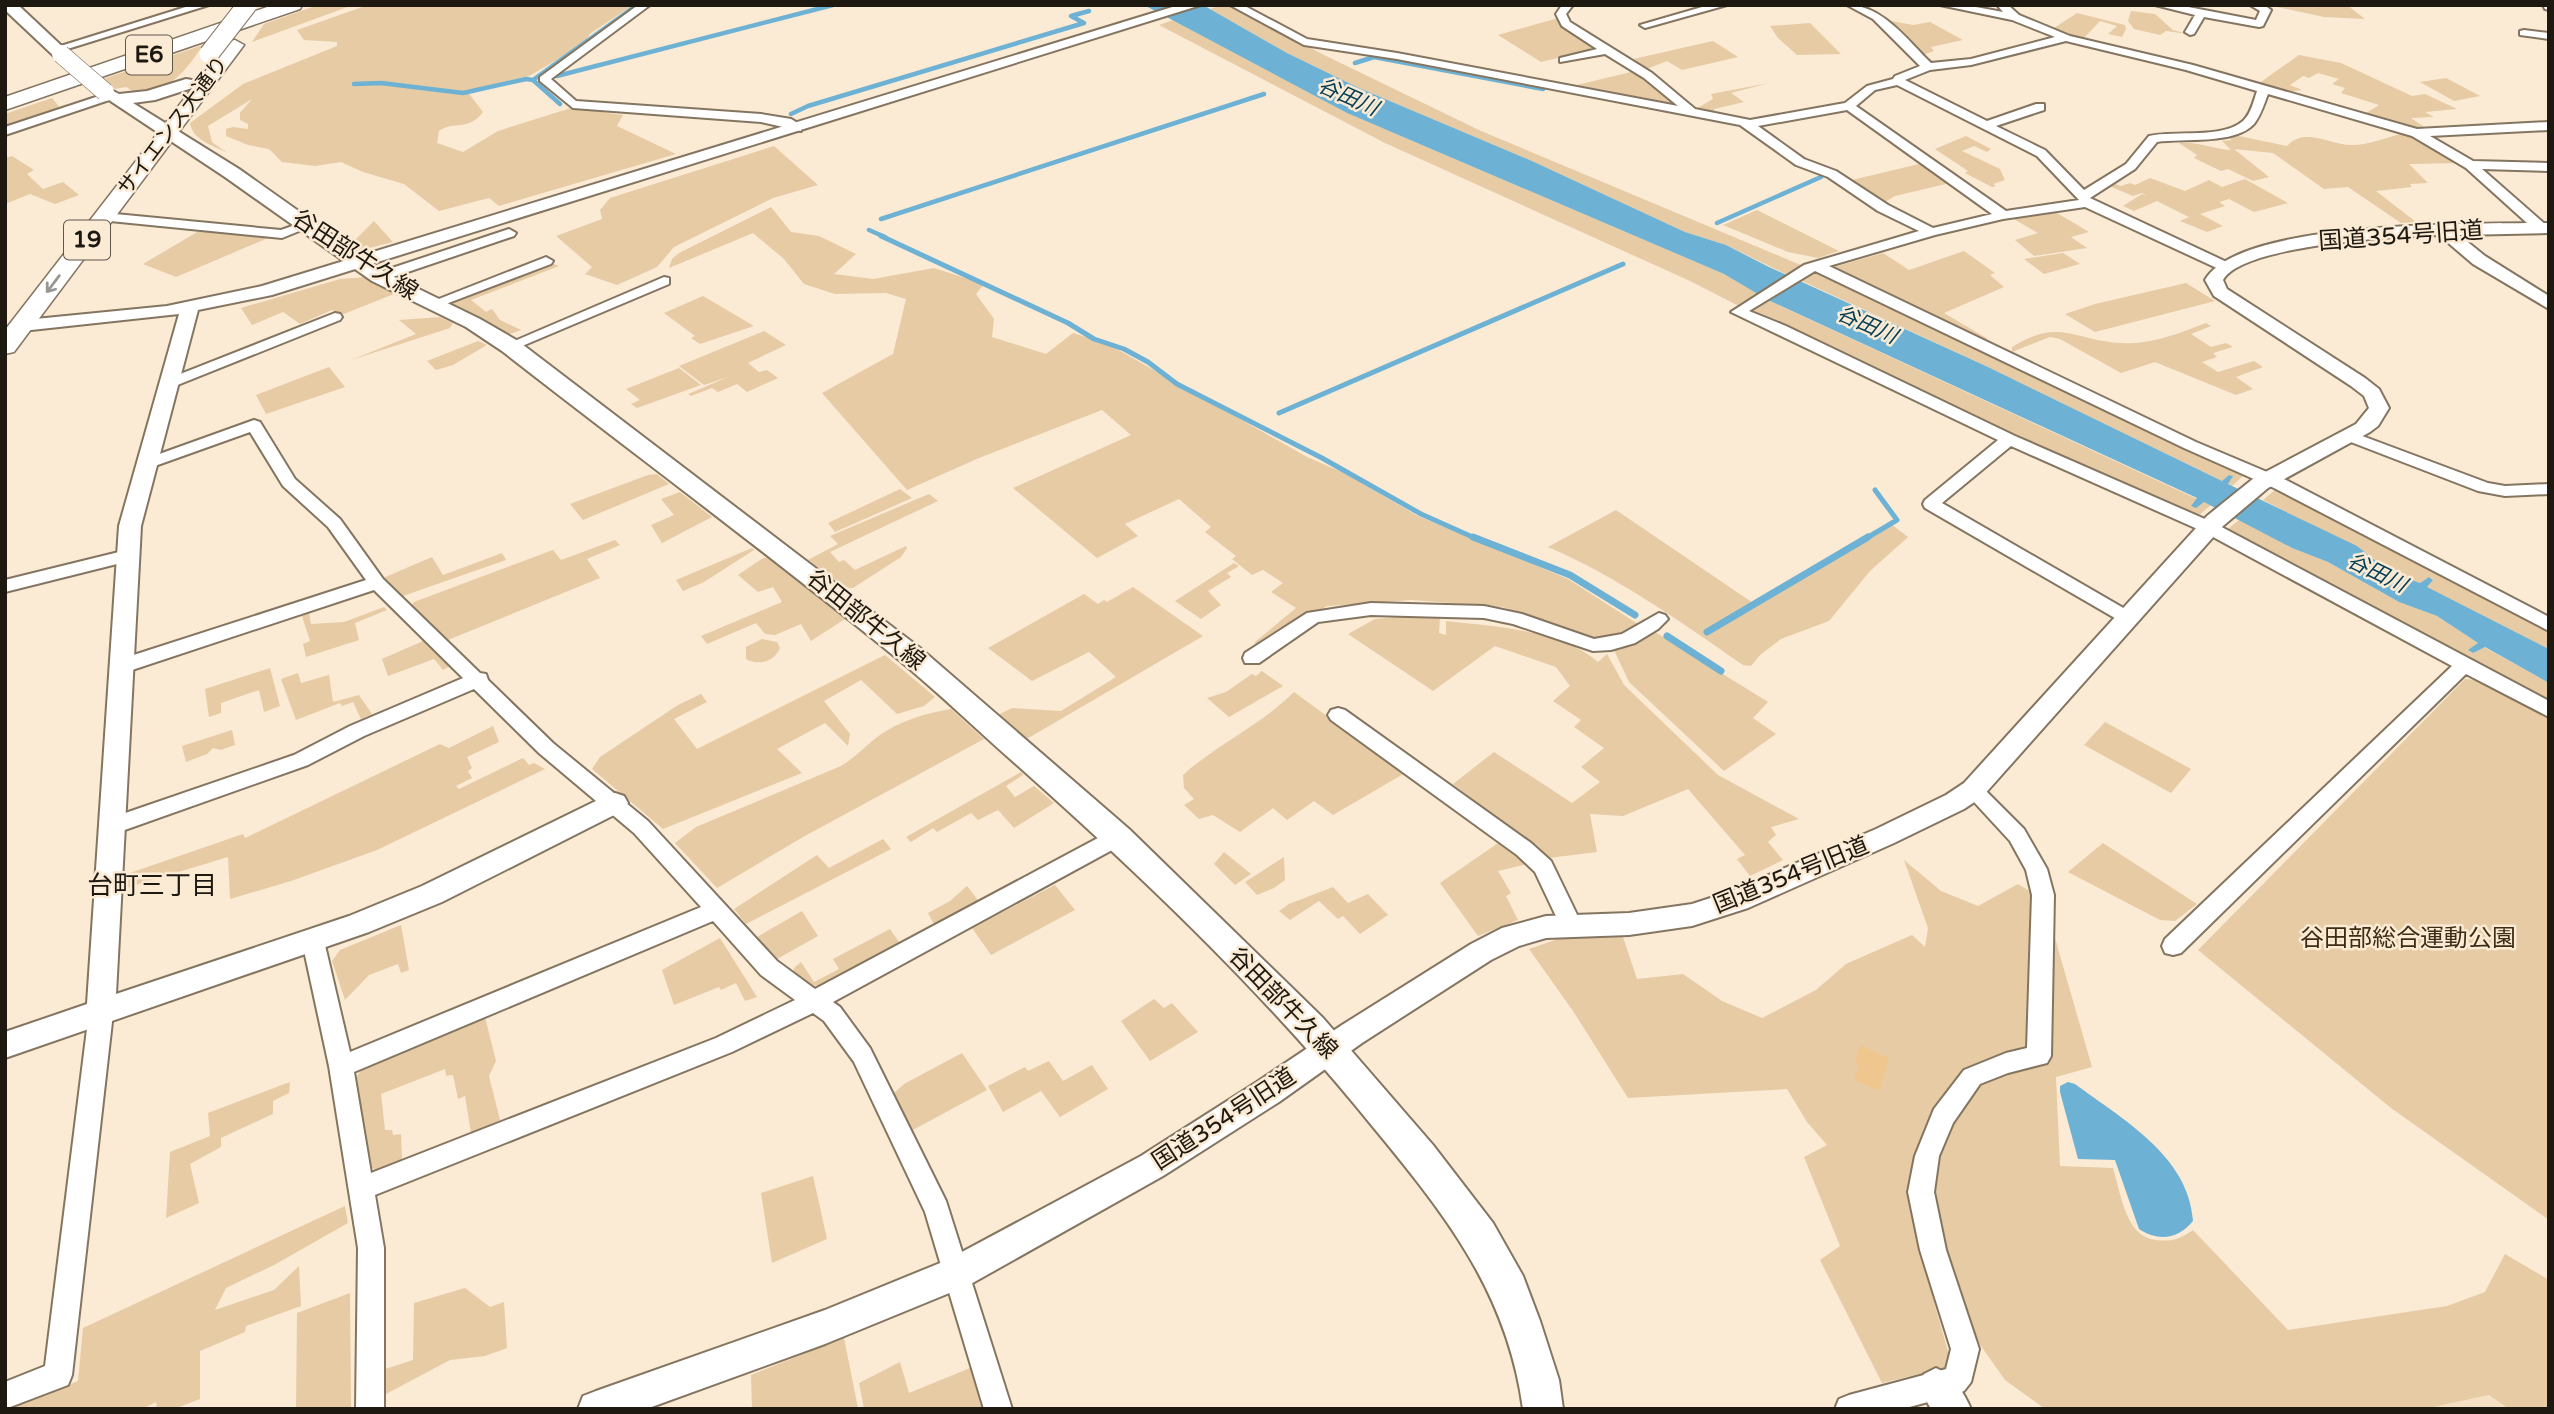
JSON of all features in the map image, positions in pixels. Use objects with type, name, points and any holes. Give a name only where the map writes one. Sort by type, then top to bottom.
[{"type":"highway","name":"E6","points":[[5,90],[256,5]]},
{"type":"highway","name":"E6","points":[[5,104],[293,5]]},
{"type":"main road","name":"サイエンス大通り","points":[[14,322],[105,217],[163,128],[186,84],[247,5]]},
{"type":"main road","name":"サイエンス大通り","points":[[5,347],[14,322],[163,128],[235,45],[265,5]]},
{"type":"main road","name":"谷田部牛久線","points":[[8,6],[111,95],[307,225],[379,277],[472,323],[510,346],[910,654],[1118,837],[1330,1049],[1420,1157],[1480,1236],[1509,1289],[1521,1321],[1539,1380],[1543,1409]]},
{"type":"main road","points":[[111,95],[149,96],[186,84]]},
{"type":"street","points":[[157,5],[163,17]]},
{"type":"street","points":[[59,52],[204,5]]},
{"type":"street","points":[[645,5],[611,28],[594,44],[550,71],[544,79],[573,104],[761,118],[787,122],[797,128]]},
{"type":"street","points":[[14,322],[190,307],[266,291],[1194,5]]},
{"type":"street","points":[[1236,5],[1304,42],[1397,56],[1750,124],[1849,106],[1871,88],[1898,81],[1906,74],[1928,67],[1971,62],[2066,38]]},
{"type":"street","points":[[1568,5],[1562,10],[1563,21],[1675,94],[1692,113]]},
{"type":"street","points":[[1645,24],[1722,5]]},
{"type":"street","points":[[1852,5],[1877,17],[1928,67]]},
{"type":"street","points":[[1945,5],[2015,17],[2066,38],[2264,88],[2416,133],[2470,165],[2545,228]]},
{"type":"street","points":[[2002,5],[2015,17]]},
{"type":"street","points":[[2160,5],[2259,24],[2266,10],[2255,5]]},
{"type":"street","points":[[2190,32],[2201,13]]},
{"type":"street","points":[[2524,33],[2549,36]]},
{"type":"street","points":[[1564,60],[1607,50]]},
{"type":"street","points":[[1898,81],[2041,153],[2075,186],[2084,200],[2226,267]]},
{"type":"street","points":[[2264,88],[2249,122],[2243,126],[2211,134],[2153,139],[2144,156],[2132,168],[2084,200],[1931,232],[1813,267],[1738,312],[1781,329],[2009,439],[2212,524],[2549,710]]},
{"type":"street","points":[[5,131],[111,95]]},
{"type":"street","points":[[1849,106],[2003,215]]},
{"type":"street","points":[[1987,125],[2040,107]]},
{"type":"street","points":[[1750,124],[1800,162],[1832,174],[1883,208],[1931,232]]},
{"type":"street","points":[[2416,133],[2549,125]]},
{"type":"street","points":[[2470,165],[2549,167]]},
{"type":"street","points":[[105,217],[282,234],[307,225]]},
{"type":"street","name":"国道354号旧道","points":[[596,1409],[825,1327],[957,1273],[1152,1166],[1268,1093],[1330,1049],[1480,952],[1512,936],[1546,927],[1661,921],[1692,915],[1738,900],[1885,836],[1955,802],[1973,790],[2212,524],[2265,482],[2371,422],[2379,408],[2377,401],[2358,382],[2220,292],[2214,280],[2216,274],[2226,267],[2282,248],[2315,241],[2362,235],[2545,228]]},
{"type":"street","points":[[2444,231],[2479,260],[2549,304]]},
{"type":"street","points":[[379,277],[509,233]]},
{"type":"street","points":[[433,304],[546,261]]},
{"type":"street","points":[[1813,267],[2190,445],[2549,625]]},
{"type":"street","points":[[510,346],[664,281]]},
{"type":"street","points":[[5,1396],[58,1375],[101,1013],[114,750],[130,526],[190,307]]},
{"type":"street","points":[[170,383],[335,317]]},
{"type":"street","points":[[146,464],[254,425],[289,482],[334,523],[376,583],[479,679],[546,748],[615,803],[640,827],[769,968],[832,1014],[862,1055],[937,1210],[998,1409]]},
{"type":"street","points":[[2349,436],[2484,487],[2505,491],[2549,489]]},
{"type":"street","points":[[2009,439],[1931,504],[2126,617]]},
{"type":"street","points":[[5,586],[127,556]]},
{"type":"street","points":[[122,666],[376,583]]},
{"type":"street","points":[[1252,658],[1313,617],[1345,611],[1421,609],[1485,612],[1516,618],[1593,645],[1607,646],[1640,634],[1659,619]]},
{"type":"street","points":[[2173,946],[2465,664]]},
{"type":"street","points":[[112,826],[301,761],[357,731],[479,679]]},
{"type":"street","points":[[1338,715],[1524,849],[1544,867],[1571,925]]},
{"type":"street","points":[[1849,1409],[1944,1398],[1961,1372],[1965,1349],[1933,1250],[1921,1192],[1927,1156],[1943,1117],[1972,1077],[2006,1063],[2039,1056],[2043,895],[2036,869],[2017,835],[1973,790]]},
{"type":"street","points":[[5,1045],[313,941],[412,903],[615,803]]},
{"type":"street","points":[[362,1188],[724,1045],[814,1001],[1118,837]]},
{"type":"street","points":[[341,1066],[717,910]]},
{"type":"street","points":[[313,941],[341,1066],[371,1248],[370,1409]]},
{"type":"shaded area","points":[[2489,1395],[2509,1409],[2424,1409]]},
{"type":"green space","points":[[318,5],[353,5],[252,42],[264,24]]},
{"type":"green space","points":[[368,5],[633,5],[591,33],[581,46],[529,76],[467,91],[483,112],[472,122],[439,131],[437,143],[463,152],[498,131],[571,108],[623,115],[617,126],[676,154],[499,206],[489,198],[439,211],[404,184],[363,172],[341,162],[315,166],[282,162],[269,149],[248,145],[226,136],[226,129],[248,129],[248,124],[240,120],[240,113],[252,99],[208,126],[212,142],[226,152],[195,134],[190,123],[243,84],[337,46],[337,42],[304,40],[297,30]]},
{"type":"green space","points":[[1232,5],[1322,54],[1481,131],[1803,266],[1788,275],[1726,245],[1685,232],[1532,161],[1359,88],[1287,53],[1210,9]]},
{"type":"green space","points":[[2268,5],[2347,5],[2365,19],[2324,17]]},
{"type":"green space","points":[[2131,11],[2155,14],[2173,30],[2188,34],[2166,31],[2160,35],[2134,29],[2128,21]]},
{"type":"green space","points":[[2077,13],[2125,25],[2126,29],[2122,37],[2108,34],[2117,26],[2100,21],[2083,39],[2051,30]]},
{"type":"green space","points":[[1558,18],[1599,48],[1541,62],[1498,35]]},
{"type":"green space","points":[[1173,20],[1347,113],[1724,274],[1757,293],[1739,306],[1690,281],[1385,143],[1159,25]]},
{"type":"green space","points":[[1886,20],[1913,25],[1930,22],[1963,40],[1931,47],[1934,51],[1923,55],[1937,63],[1960,58],[1964,60],[1936,65],[1929,63]]},
{"type":"green space","points":[[1810,23],[1841,54],[1797,55],[1778,38],[1770,26]]},
{"type":"green space","points":[[1713,41],[1738,57],[1682,70],[1667,61],[1644,70],[1629,60]]},
{"type":"green space","points":[[203,45],[175,79],[157,89],[134,92],[126,87],[115,89],[103,79]]},
{"type":"green space","points":[[2299,55],[2341,63],[2412,96],[2425,94],[2457,109],[2425,112],[2434,117],[2411,118],[2427,129],[2417,130],[2363,115],[2379,105],[2341,93],[2345,88],[2332,84],[2339,79],[2318,73],[2309,78],[2303,76],[2290,85],[2302,90],[2288,92],[2258,84]]},
{"type":"green space","points":[[1635,71],[1681,107],[1573,86]]},
{"type":"green space","points":[[2446,78],[2480,96],[2454,101],[2420,82]]},
{"type":"green space","points":[[1769,83],[1731,93],[1744,102],[1714,109],[1714,114],[1694,110],[1713,99],[1711,94]]},
{"type":"green space","points":[[52,98],[61,109],[5,127],[5,114]]},
{"type":"green space","points":[[2404,133],[2459,163],[2409,164],[2428,183],[2376,191],[2416,222],[2401,223],[2348,187],[2324,189],[2273,153],[2234,149],[2269,177],[2253,181],[2228,169],[2221,171],[2194,158],[2197,155],[2179,143],[2231,150],[2222,141],[2231,140],[2229,134],[2287,146],[2294,140],[2309,137],[2356,145]]},
{"type":"green space","points":[[1966,136],[1991,149],[1987,152],[1974,146],[1962,151],[2000,169],[2005,180],[1993,184],[1996,186],[1992,187],[1965,173],[1968,171],[1935,149]]},
{"type":"green space","points":[[774,146],[818,185],[773,198],[674,247],[657,267],[617,285],[585,274],[592,267],[556,236],[602,219],[600,210],[610,198]]},
{"type":"green space","points":[[12,156],[34,170],[27,174],[43,189],[63,182],[79,195],[55,204],[30,194],[5,204],[5,158]]},
{"type":"green space","points":[[1923,163],[1950,183],[1895,196],[1885,202],[1852,180]]},
{"type":"green space","points":[[2150,178],[2185,191],[2209,180],[2222,187],[2245,179],[2288,203],[2254,212],[2229,199],[2219,202],[2225,206],[2200,214],[2223,226],[2207,232],[2180,221],[2189,217],[2157,201],[2134,211],[2123,206],[2142,194],[2147,196],[2142,193],[2133,196],[2107,185],[2135,185]]},
{"type":"green space","points":[[771,207],[791,232],[819,236],[856,254],[834,274],[873,279],[934,268],[984,284],[976,294],[994,319],[992,337],[1046,354],[1073,333],[1108,344],[1307,457],[1344,473],[1418,516],[1568,579],[1641,626],[1609,638],[1593,639],[1503,607],[1412,600],[1327,606],[1256,650],[1255,642],[1296,608],[1271,592],[1283,583],[1263,570],[1252,575],[1232,559],[1236,556],[1205,532],[1211,527],[1179,499],[1125,524],[1138,536],[1097,558],[1013,488],[1131,435],[1102,410],[979,458],[907,490],[822,393],[893,354],[906,299],[886,293],[835,294],[804,284],[784,259],[753,233],[669,268],[672,259],[679,253]]},
{"type":"green space","points":[[1757,210],[1839,251],[1818,258],[1788,252],[1723,225]]},
{"type":"green space","points":[[2057,213],[2089,232],[2071,237],[2087,248],[2034,256],[2015,240],[2038,233],[2012,218]]},
{"type":"green space","points":[[374,221],[393,242],[358,251],[349,246]]},
{"type":"green space","points":[[199,231],[268,238],[176,277],[143,264]]},
{"type":"green space","points":[[1964,251],[1995,273],[1990,275],[2004,287],[1944,313],[1988,339],[1978,339],[1835,271],[1834,267],[1883,253],[1909,270]]},
{"type":"green space","points":[[2063,253],[2080,264],[2044,274],[2024,259]]},
{"type":"green space","points":[[551,263],[559,266],[471,300],[486,312],[492,309],[500,320],[521,330],[507,335],[444,304]]},
{"type":"green space","points":[[1814,271],[2244,475],[2232,486],[2227,483],[2232,476],[2229,475],[2222,481],[1988,367],[1800,280]]},
{"type":"green space","points":[[367,277],[394,294],[341,315],[332,310],[300,324],[283,312],[252,325],[241,308],[340,279]]},
{"type":"green space","points":[[2186,283],[2215,301],[2095,332],[2065,314],[2095,304]]},
{"type":"green space","points":[[703,296],[754,326],[700,344],[691,338],[695,336],[664,313]]},
{"type":"green space","points":[[1768,300],[2197,499],[2192,506],[2204,502],[2211,505],[2198,516],[2003,431],[1748,311]]},
{"type":"green space","points":[[440,317],[453,323],[450,328],[351,360],[416,334],[399,320]]},
{"type":"green space","points":[[2206,323],[2211,326],[2191,334],[2211,347],[2226,343],[2233,347],[2213,353],[2217,357],[2202,362],[2218,372],[2254,361],[2263,367],[2236,377],[2253,389],[2236,395],[2155,362],[2121,373],[2060,339],[2050,337],[2012,352],[2012,347],[2043,333],[2067,333],[2105,341],[2133,343],[2165,338]]},
{"type":"green space","points":[[764,331],[786,345],[748,363],[759,372],[767,370],[778,378],[747,392],[737,384],[718,392],[712,388],[691,396],[688,394],[728,377],[704,385],[679,366]]},
{"type":"green space","points":[[478,341],[487,345],[453,365],[436,370],[427,361]]},
{"type":"green space","points":[[329,367],[345,387],[266,414],[256,395]]},
{"type":"green space","points":[[679,368],[701,385],[637,408],[631,404],[640,400],[626,389]]},
{"type":"green space","points":[[657,474],[669,484],[583,520],[570,504],[648,475]]},
{"type":"green space","points":[[900,489],[912,498],[835,532],[828,523]]},
{"type":"green space","points":[[2276,489],[2549,631],[2549,649],[2426,587],[2433,579],[2429,577],[2420,583],[2391,573],[2368,554],[2263,500]]},
{"type":"green space","points":[[680,492],[712,517],[662,543],[651,525],[674,515],[661,499]]},
{"type":"green space","points":[[929,494],[938,501],[830,552],[839,562],[844,560],[855,570],[906,546],[901,557],[853,588],[846,588],[808,560],[838,544],[830,536]]},
{"type":"green space","points":[[1616,510],[1753,603],[1891,524],[1908,537],[1870,571],[1829,621],[1781,639],[1760,655],[1751,666],[1743,665],[1624,586],[1548,547]]},
{"type":"green space","points":[[2239,520],[2292,548],[2328,562],[2399,602],[2437,616],[2478,643],[2469,651],[2473,653],[2484,647],[2549,683],[2549,701],[2228,529]]},
{"type":"green space","points":[[615,540],[620,545],[587,559],[600,578],[448,640],[412,605],[553,550],[561,560]]},
{"type":"green space","points":[[752,548],[754,550],[704,582],[683,591],[676,580]]},
{"type":"green space","points":[[502,553],[506,560],[400,597],[383,578],[432,557],[443,575]]},
{"type":"green space","points":[[767,558],[845,619],[811,641],[801,624],[775,635],[765,634],[756,623],[707,644],[701,636],[782,602],[773,587],[758,592],[738,575]]},
{"type":"green space","points":[[1234,563],[1239,566],[1227,573],[1231,577],[1208,591],[1221,605],[1201,619],[1175,601]]},
{"type":"green space","points":[[1133,587],[1203,636],[1025,740],[998,715],[1012,708],[1061,711],[1116,677],[1089,652],[1032,681],[988,648],[1084,594],[1098,604],[1104,600],[1107,602]]},
{"type":"green space","points":[[384,607],[387,610],[355,623],[359,640],[306,657],[303,644],[310,641],[302,616],[309,613],[311,624],[344,622]]},
{"type":"green space","points":[[1440,617],[1439,633],[1446,635],[1446,621],[1484,625],[1546,636],[1583,651],[1598,662],[1607,654],[1624,685],[1718,775],[1799,819],[1771,827],[1776,835],[1768,842],[1783,860],[1750,876],[1737,859],[1745,855],[1688,789],[1623,816],[1590,814],[1597,852],[1549,858],[1453,784],[1494,752],[1572,803],[1600,782],[1581,767],[1604,748],[1574,727],[1581,720],[1553,701],[1570,686],[1556,667],[1495,646],[1433,691],[1348,634],[1375,619]]},
{"type":"green space","points":[[1655,632],[1768,702],[1753,718],[1776,734],[1724,771],[1629,682],[1613,648]]},
{"type":"green space","points":[[762,639],[777,642],[780,648],[774,657],[756,662],[746,659],[746,647]]},
{"type":"green space","points":[[423,641],[450,666],[443,670],[434,659],[388,676],[382,659]]},
{"type":"green space","points":[[885,655],[935,697],[924,706],[897,714],[861,680],[824,701],[850,734],[848,746],[825,723],[777,749],[802,773],[663,829],[592,769],[600,757],[678,705],[701,694],[707,702],[674,719],[697,749]]},
{"type":"green space","points":[[270,668],[280,706],[264,712],[259,690],[221,703],[221,713],[209,717],[205,689]]},
{"type":"green space","points":[[1262,671],[1283,686],[1229,717],[1207,698],[1226,692],[1252,674],[1256,676]]},
{"type":"green space","points":[[298,673],[301,683],[329,675],[333,702],[359,695],[372,714],[361,719],[353,702],[342,706],[340,703],[296,720],[281,679]]},
{"type":"green space","name":"谷田部総合運動公園","points":[[2465,679],[2476,680],[2549,719],[2549,1220],[2391,1108],[2198,950]]},
{"type":"green space","points":[[1294,692],[1405,773],[1333,815],[1314,801],[1287,820],[1273,808],[1240,832],[1213,815],[1199,819],[1184,805],[1194,799],[1184,788],[1183,775],[1268,715]]},
{"type":"green space","points":[[951,709],[984,739],[803,837],[717,888],[675,843],[696,827],[841,766],[880,735],[896,726],[923,715]]},
{"type":"green space","points":[[2105,722],[2191,769],[2171,793],[2084,745]]},
{"type":"green space","points":[[493,726],[499,742],[467,757],[472,768],[468,771],[472,778],[456,786],[459,789],[523,758],[529,765],[534,763],[545,769],[377,850],[291,881],[230,899],[228,857],[126,888],[127,874],[243,834],[245,838],[440,744],[449,748]]},
{"type":"green space","points":[[232,730],[235,745],[221,750],[213,748],[207,754],[186,762],[182,746]]},
{"type":"green space","points":[[1021,772],[1023,775],[1006,786],[1015,797],[1034,786],[1054,803],[1014,828],[998,810],[978,820],[971,813],[937,832],[933,828],[911,842],[906,837]]},
{"type":"green space","points":[[883,839],[891,849],[746,924],[734,909],[817,855],[829,868]]},
{"type":"green space","points":[[1501,841],[1527,864],[1498,871],[1511,893],[1506,896],[1518,920],[1478,936],[1440,883]]},
{"type":"green space","points":[[2103,843],[2197,904],[2175,921],[2160,920],[2068,872]]},
{"type":"green space","points":[[1224,852],[1251,874],[1235,885],[1214,864]]},
{"type":"green space","points":[[1284,857],[1285,880],[1257,895],[1245,882]]},
{"type":"green space","points":[[1904,860],[1941,891],[1978,906],[2018,884],[2044,900],[2092,1067],[2056,1077],[2060,1166],[2113,1168],[2126,1212],[2137,1231],[2146,1237],[2167,1241],[2180,1238],[2193,1230],[2288,1330],[2447,1306],[2485,1292],[2505,1254],[2549,1280],[2549,1409],[2509,1409],[2489,1395],[2424,1409],[2045,1409],[2005,1380],[1969,1329],[1934,1302],[1952,1366],[1882,1383],[1820,1260],[1840,1246],[1804,1157],[1827,1145],[1807,1122],[1787,1089],[1628,1098],[1573,1011],[1529,949],[1561,938],[1623,937],[1637,979],[1683,974],[1722,1001],[1762,1018],[1816,990],[1846,964],[1912,935],[1925,947],[1928,928]]},
{"type":"green space","points":[[1055,885],[1075,910],[991,955],[972,928]]},
{"type":"green space","points":[[967,886],[981,904],[936,928],[928,913],[950,901]]},
{"type":"green space","points":[[1333,887],[1348,903],[1368,894],[1388,915],[1360,934],[1343,916],[1338,919],[1319,901],[1290,920],[1279,911],[1289,904]]},
{"type":"green space","points":[[802,911],[818,936],[777,959],[757,937]]},
{"type":"green space","points":[[401,925],[409,970],[401,973],[398,964],[369,975],[345,1000],[332,961],[340,950]]},
{"type":"green space","points":[[890,929],[901,945],[826,985],[806,986],[793,976],[794,968],[801,962],[814,982],[839,969],[833,959]]},
{"type":"green space","points":[[720,938],[757,997],[745,1001],[736,983],[674,1005],[662,970]]},
{"type":"green space","points":[[1154,999],[1164,1008],[1172,1003],[1198,1032],[1150,1061],[1121,1021]]},
{"type":"green space","points":[[485,1017],[496,1061],[489,1076],[500,1120],[471,1133],[465,1096],[458,1099],[453,1075],[446,1076],[445,1069],[381,1094],[385,1130],[392,1130],[393,1135],[401,1134],[402,1161],[376,1171],[370,1166],[353,1082],[363,1067]]},
{"type":"green space","points":[[962,1053],[987,1090],[911,1131],[893,1094],[904,1084]]},
{"type":"green space","points":[[1049,1061],[1063,1081],[1092,1065],[1108,1089],[1060,1117],[1041,1091],[1003,1112],[988,1086],[1025,1067],[1028,1071]]},
{"type":"green space","points":[[290,1082],[289,1093],[273,1101],[273,1114],[221,1138],[221,1147],[190,1164],[199,1203],[166,1218],[170,1152],[210,1136],[208,1113]]},
{"type":"green space","points":[[813,1176],[827,1239],[772,1263],[761,1193]]},
{"type":"green space","points":[[345,1206],[348,1223],[274,1265],[226,1288],[215,1310],[274,1290],[299,1266],[301,1306],[246,1326],[245,1332],[200,1351],[200,1399],[174,1409],[157,1409],[156,1402],[142,1409],[9,1409],[78,1381],[83,1328]]},
{"type":"green space","points":[[465,1288],[490,1307],[504,1302],[507,1348],[485,1356],[450,1360],[384,1395],[385,1369],[413,1360],[414,1303]]},
{"type":"green space","points":[[350,1293],[351,1409],[296,1409],[297,1313]]},
{"type":"green space","points":[[844,1338],[858,1408],[752,1409],[751,1375]]},
{"type":"green space","points":[[900,1362],[909,1393],[970,1368],[982,1409],[864,1409],[859,1383]]},
{"type":"water","name":"谷田川","points":[[1144,5],[1203,5],[1287,53],[1359,88],[1532,161],[1685,232],[1726,245],[1988,367],[2222,481],[2229,475],[2233,476],[2228,484],[2357,546],[2391,573],[2420,583],[2429,577],[2433,580],[2427,587],[2549,649],[2549,683],[2485,647],[2473,653],[2468,650],[2478,643],[2437,616],[2399,602],[2328,562],[2292,548],[2204,502],[2196,508],[2191,506],[2197,498],[1768,300],[1724,274],[1347,113]]},
{"type":"water","points":[[2068,1082],[2075,1084],[2132,1126],[2166,1158],[2189,1198],[2193,1221],[2181,1232],[2161,1237],[2139,1229],[2115,1160],[2078,1159],[2060,1092],[2060,1086]]},
{"type":"building","points":[[1860,1045],[1889,1058],[1879,1091],[1854,1080],[1859,1064],[1855,1063]]},
{"type":"waterway","points":[[533,80],[637,5]]},
{"type":"waterway","points":[[557,76],[833,5]]},
{"type":"waterway","points":[[791,114],[808,106],[1084,23],[1071,16],[1089,11]]},
{"type":"waterway","points":[[1355,63],[1374,57],[1543,89]]},
{"type":"waterway","points":[[354,84],[381,83],[463,93],[526,79],[533,80]]},
{"type":"waterway","points":[[533,80],[560,104]]},
{"type":"waterway","points":[[881,219],[1264,94]]},
{"type":"waterway","points":[[1717,223],[1821,177]]},
{"type":"waterway","points":[[869,230],[885,237]]},
{"type":"waterway","points":[[881,236],[1068,323],[1094,339],[1124,349],[1148,362],[1177,384],[1322,458],[1421,514],[1477,539]]},
{"type":"waterway","points":[[1279,413],[1623,264]]},
{"type":"waterway","points":[[1865,539],[1897,520],[1875,490]]},
{"type":"waterway","points":[[1473,537],[1570,575],[1635,615]]},
{"type":"waterway","points":[[1707,632],[1868,537]]},
{"type":"waterway","points":[[1667,636],[1721,671]]},
{"type":"district","name":"台町三丁目","points":[[152,885]]}]
